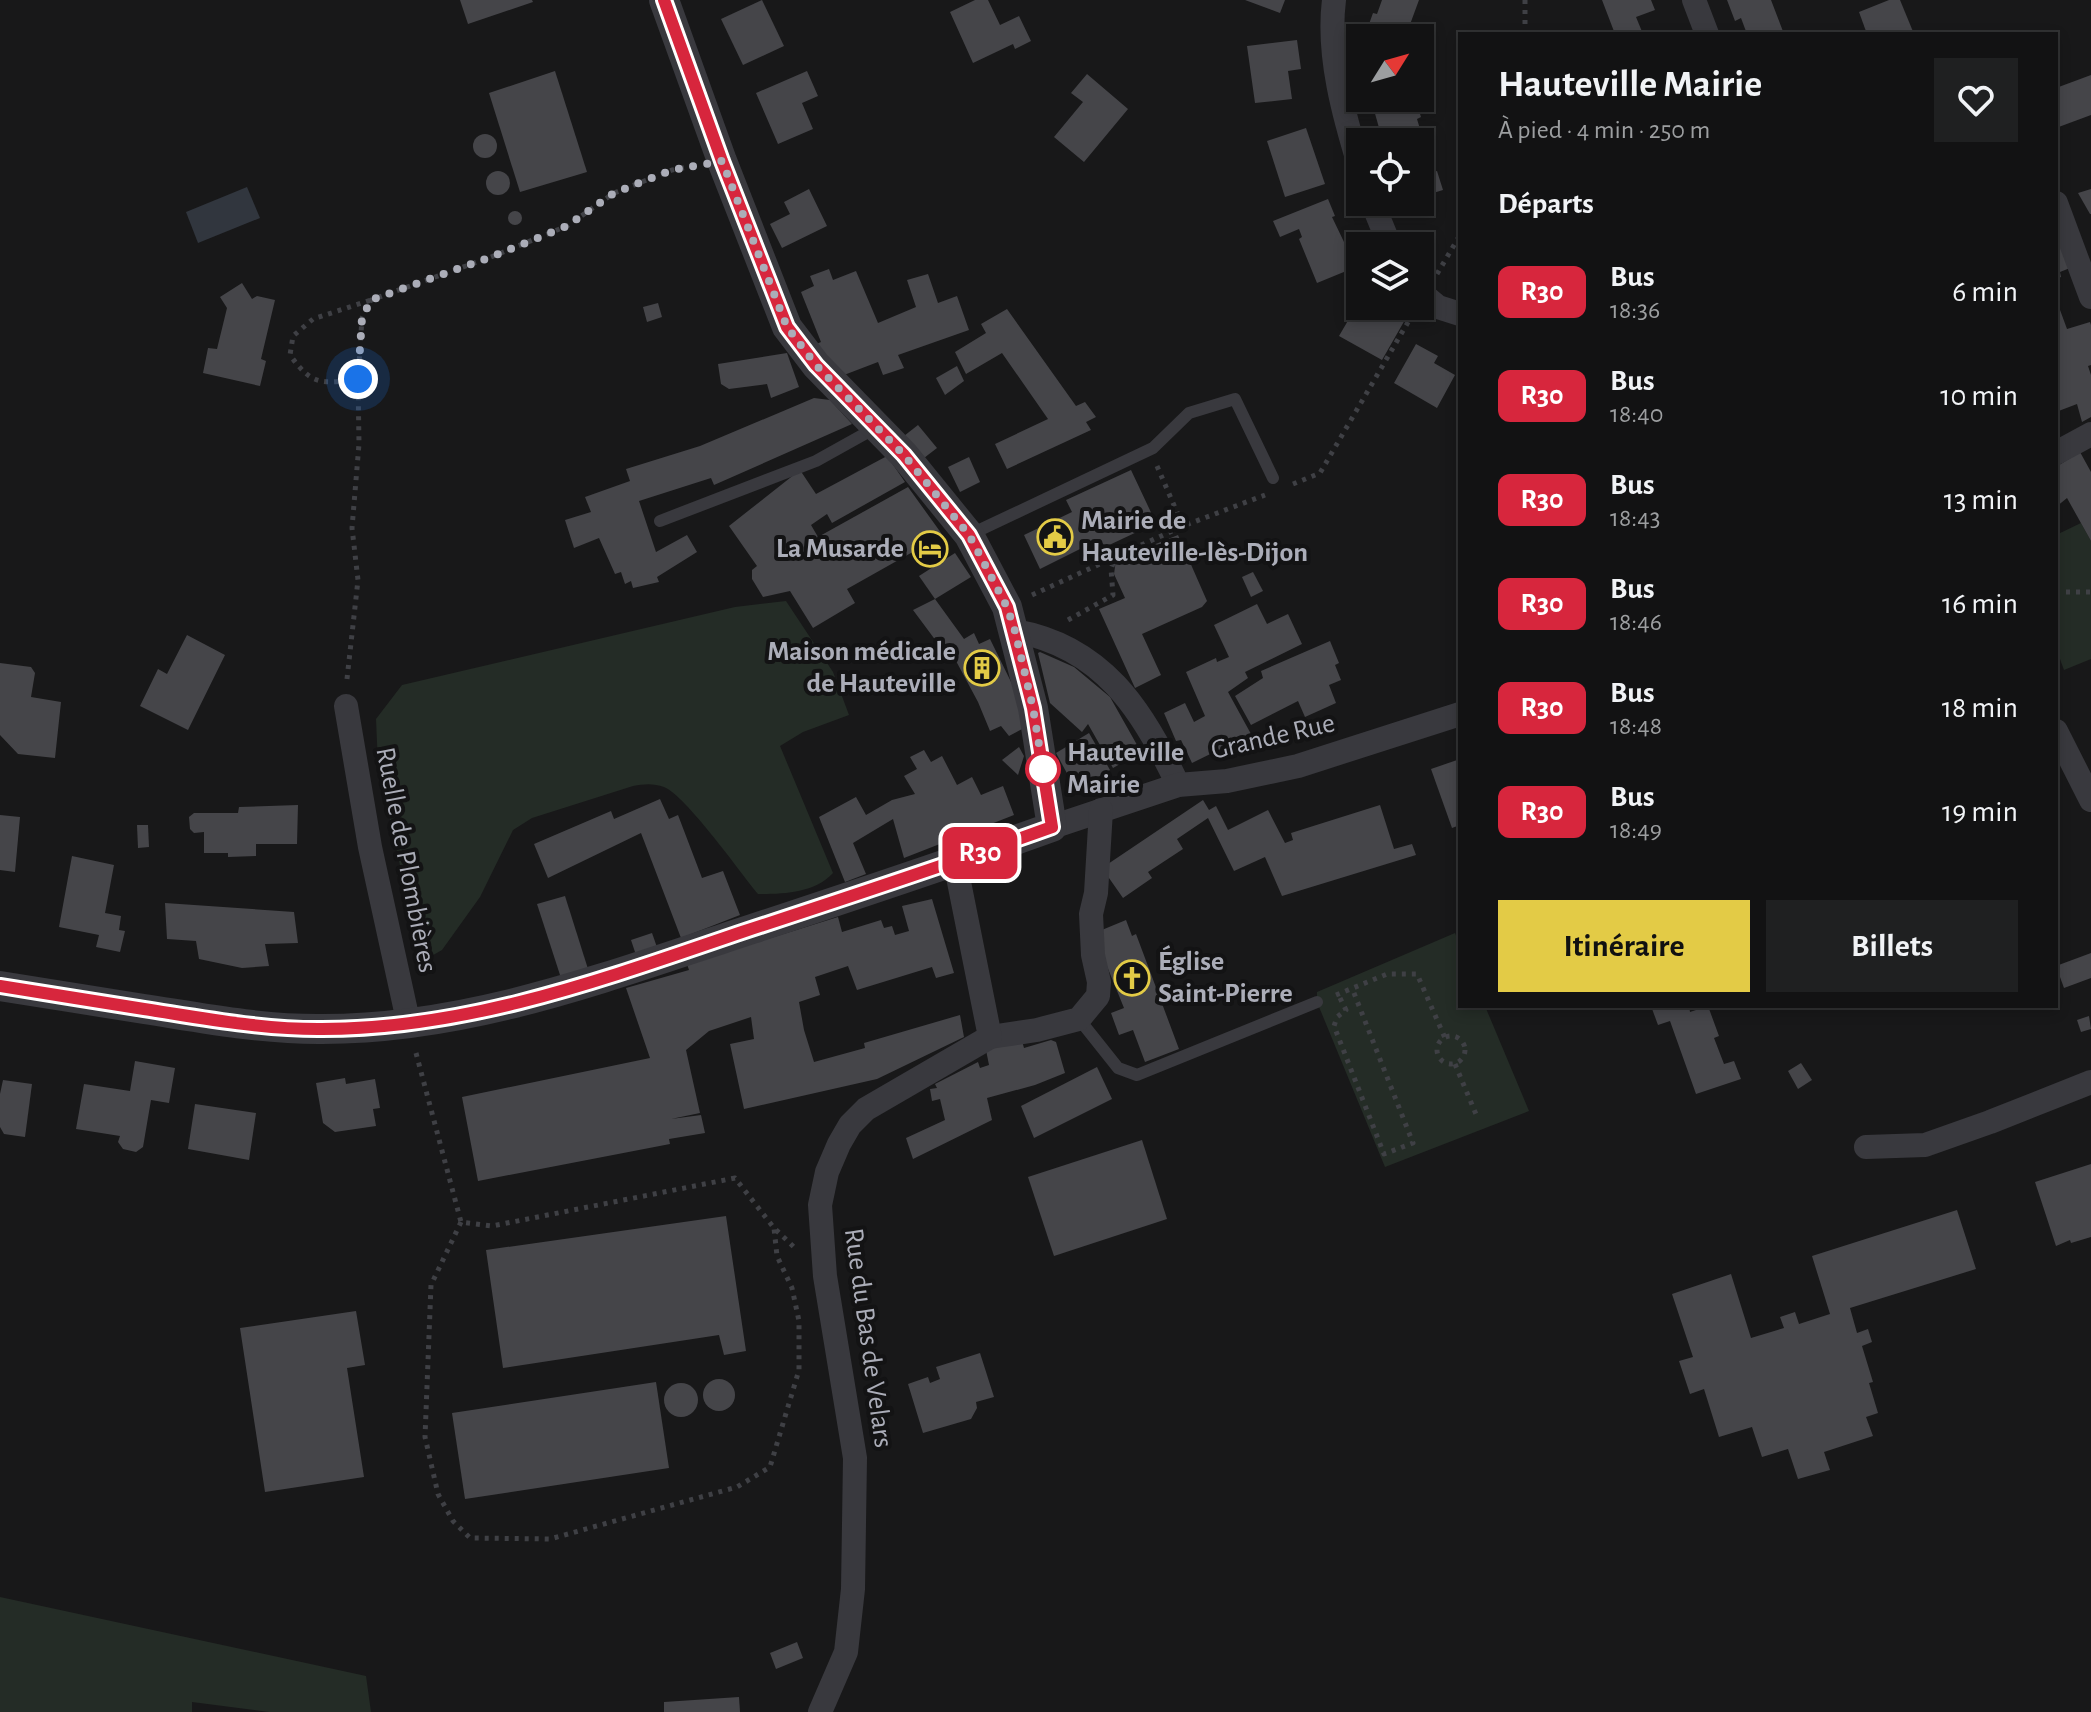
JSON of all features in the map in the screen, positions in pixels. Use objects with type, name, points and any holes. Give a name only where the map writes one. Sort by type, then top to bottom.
[{"type":"street","points":[[664,0],[787,327],[816,365],[904,455],[969,535],[1007,607],[1029,634],[1085,657],[1116,684],[1146,725],[1178,785]]},
{"type":"street","points":[[1334,0],[1332,21],[1336,62],[1350,128]]},
{"type":"street","points":[[1694,0],[1706,32]]},
{"type":"street","points":[[2058,208],[2091,297]]},
{"type":"street","points":[[1434,304],[1458,313]]},
{"type":"street","points":[[2058,452],[2091,434]]},
{"type":"street","points":[[0,986],[266,1027],[319,1029],[409,1025],[493,1010],[560,991],[955,862],[1052,827],[1033,708],[1029,634]]},
{"type":"street","name":"Ruelle de Plombières","points":[[346,706],[370,847],[409,1025]]},
{"type":"street","name":"Grande Rue","points":[[1052,827],[1178,785],[1227,781],[1298,766],[1458,715]]},
{"type":"street","points":[[2058,735],[2091,800]]},
{"type":"street","points":[[955,862],[990,1037],[1037,1030],[1079,1019],[1098,996],[1091,914],[1096,893],[1101,810]]},
{"type":"street","name":"Rue du Bas de Velars","points":[[820,1712],[846,1652],[853,1589],[855,1458],[825,1276],[820,1205],[827,1172],[850,1125],[866,1109],[990,1037]]},
{"type":"street","points":[[1866,1147],[1925,1145],[2091,1082]]},
{"type":"lane","points":[[969,535],[1153,448],[1189,413],[1235,399],[1273,478]]},
{"type":"lane","points":[[660,521],[816,461],[877,427]]},
{"type":"lane","points":[[1079,1019],[1118,1068],[1137,1075],[1317,1002]]},
{"type":"path","points":[[1525,0],[1525,32]]},
{"type":"path","points":[[358,379],[325,384],[302,372],[290,355],[293,336],[313,319],[491,257],[567,226],[614,193],[672,170],[722,161]]},
{"type":"path","points":[[1434,275],[1458,238]]},
{"type":"path","points":[[346,706],[358,580],[352,528],[359,444],[358,379],[362,318],[371,300]]},
{"type":"path","points":[[1167,460],[1157,466],[1183,526]]},
{"type":"path","points":[[1029,634],[1113,595],[1111,569],[1116,557]]},
{"type":"path","points":[[2058,592],[2091,592]]},
{"type":"path","points":[[1317,1002],[1387,974],[1417,974],[1445,1038]]},
{"type":"path","points":[[1338,994],[1346,1010],[1337,1017],[1334,1026],[1384,1154],[1413,1143],[1352,988]]},
{"type":"path","points":[[409,1025],[461,1222],[431,1285],[425,1437],[438,1494],[453,1521],[470,1538],[550,1539],[737,1487],[770,1467],[799,1370],[799,1321],[792,1288],[777,1256],[774,1228]]},
{"type":"path","points":[[1453,1036],[1464,1045],[1461,1060],[1455,1064],[1440,1059],[1437,1051],[1439,1043],[1453,1036]]},
{"type":"path","points":[[1455,1064],[1478,1119]]},
{"type":"path","points":[[461,1222],[492,1226],[735,1178],[774,1228],[825,1276]]},
{"type":"shaded area","points":[[247,187],[260,218],[198,243],[186,212]]},
{"type":"shaded area","points":[[2081,523],[2091,541],[2091,659],[2064,670],[2058,654],[2058,534]]},
{"type":"shaded area","points":[[786,601],[833,672],[849,715],[803,732],[780,746],[833,873],[826,880],[788,893],[758,894],[673,793],[656,785],[633,786],[532,818],[513,830],[480,897],[442,950],[428,958],[415,944],[378,765],[376,719],[402,685],[735,607]]},
{"type":"shaded area","points":[[1455,933],[1458,940],[1458,1008],[1486,1008],[1529,1111],[1385,1167],[1317,1002],[1317,992]]},
{"type":"shaded area","points":[[0,1597],[366,1676],[371,1712],[269,1712],[192,1702],[192,1712],[0,1712]]},
{"type":"building","points":[[460,0],[532,0],[533,2],[468,24]]},
{"type":"building","points":[[762,0],[784,46],[743,65],[721,19]]},
{"type":"building","points":[[975,0],[988,0],[1000,25],[1019,16],[1031,41],[1015,49],[1013,44],[973,63],[950,12]]},
{"type":"building","points":[[1245,0],[1285,0],[1280,13]]},
{"type":"building","points":[[1382,0],[1419,0],[1410,24],[1369,24],[1373,13],[1377,14]]},
{"type":"building","points":[[1602,0],[1651,0],[1655,10],[1636,17],[1642,32],[1614,32]]},
{"type":"building","points":[[1727,0],[1771,0],[1783,32],[1746,32],[1741,18],[1735,21]]},
{"type":"building","points":[[1889,0],[1900,0],[1913,32],[1866,32],[1859,12]]},
{"type":"building","points":[[1297,40],[1301,69],[1288,71],[1292,99],[1255,103],[1247,46]]},
{"type":"building","points":[[555,71],[587,172],[520,192],[489,93]]},
{"type":"building","points":[[807,71],[818,96],[802,103],[813,129],[778,144],[756,93]]},
{"type":"building","points":[[1087,74],[1128,109],[1084,162],[1054,137],[1083,102],[1071,93]]},
{"type":"building","points":[[2091,75],[2091,115],[2058,127],[2058,87]]},
{"type":"building","points":[[1375,112],[1419,112],[1421,117],[1417,119],[1420,128],[1379,128]]},
{"type":"building","points":[[1306,128],[1325,184],[1285,197],[1267,141]]},
{"type":"building","points":[[485,134],[494,137],[497,146],[494,155],[485,158],[476,155],[473,146],[476,137]]},
{"type":"building","points":[[498,171],[507,174],[510,183],[507,192],[498,195],[489,192],[486,183],[489,174]]},
{"type":"building","points":[[1437,171],[1443,190],[1434,193],[1434,172]]},
{"type":"building","points":[[809,189],[827,226],[782,248],[770,224],[790,214],[784,202]]},
{"type":"building","points":[[2091,189],[2091,214],[2090,214],[2078,193]]},
{"type":"building","points":[[1328,199],[1335,216],[1332,217],[1346,246],[1346,271],[1317,283],[1299,239],[1302,237],[1299,229],[1280,237],[1273,221]]},
{"type":"building","points":[[515,211],[522,218],[515,225],[508,218]]},
{"type":"building","points":[[2058,235],[2070,268],[2060,272],[2061,277],[2058,278]]},
{"type":"building","points":[[829,269],[833,280],[856,271],[878,323],[916,307],[907,280],[928,274],[938,303],[957,296],[969,330],[898,355],[904,368],[883,375],[878,362],[844,375],[812,346],[821,342],[801,292],[814,286],[810,276]]},
{"type":"building","points":[[242,283],[252,299],[257,296],[275,300],[261,359],[266,361],[260,386],[203,373],[208,348],[217,349],[227,308],[220,297]]},
{"type":"building","points":[[658,303],[662,317],[647,322],[643,307]]},
{"type":"building","points":[[2058,304],[2067,329],[2090,322],[2091,325],[2091,365],[2088,366],[2091,375],[2091,417],[2082,422],[2077,404],[2058,411]]},
{"type":"building","points":[[1007,309],[1076,406],[1085,402],[1096,417],[1086,422],[1091,430],[1007,469],[995,444],[1048,419],[1002,353],[966,374],[955,352],[986,333],[981,324]]},
{"type":"building","points":[[1348,320],[1405,320],[1382,360],[1339,336]]},
{"type":"building","points":[[1416,344],[1438,356],[1434,363],[1455,375],[1437,408],[1394,383]]},
{"type":"building","points":[[787,353],[799,387],[771,398],[767,384],[729,389],[721,384],[718,364]]},
{"type":"building","points":[[957,366],[964,381],[945,395],[936,378]]},
{"type":"building","points":[[814,398],[830,400],[852,424],[714,485],[711,478],[639,501],[656,552],[687,535],[697,552],[657,577],[659,582],[633,588],[631,581],[625,584],[621,572],[615,574],[599,538],[574,548],[565,520],[591,512],[585,497],[630,481],[626,469],[700,446]]},
{"type":"building","points":[[918,425],[937,448],[924,458],[904,436]]},
{"type":"building","points":[[2080,452],[2091,472],[2091,541],[2067,498],[2058,505],[2058,466]]},
{"type":"building","points":[[887,456],[905,482],[832,523],[827,514],[811,525],[818,537],[908,487],[944,537],[847,589],[855,603],[813,628],[790,591],[763,597],[752,579],[752,570],[757,566],[729,526],[800,470],[816,494]]},
{"type":"building","points":[[969,457],[980,482],[960,492],[948,467]]},
{"type":"building","points":[[1131,470],[1156,523],[1105,547],[1100,539],[1040,569],[1024,535],[1072,512],[1066,500]]},
{"type":"building","points":[[1178,535],[1207,601],[1202,607],[1142,634],[1161,675],[1135,688],[1099,609],[1125,598],[1114,574],[1116,560]]},
{"type":"building","points":[[955,553],[971,577],[935,599],[919,576]]},
{"type":"building","points":[[1253,572],[1263,591],[1251,597],[1242,577]]},
{"type":"building","name":"Maison médicale de Hauteville","points":[[935,599],[964,639],[974,633],[979,644],[990,639],[1015,690],[1024,728],[1009,736],[1001,726],[990,731],[948,646],[942,649],[913,610]]},
{"type":"building","points":[[1257,604],[1267,624],[1288,614],[1302,644],[1245,672],[1248,678],[1228,692],[1251,734],[1192,763],[1181,740],[1176,741],[1164,713],[1185,703],[1194,722],[1205,716],[1186,672],[1216,658],[1217,662],[1229,657],[1214,625]]},
{"type":"building","points":[[187,635],[225,655],[188,730],[140,706],[158,669],[167,674]]},
{"type":"building","points":[[1330,641],[1339,663],[1335,665],[1341,680],[1329,685],[1336,703],[1305,717],[1298,701],[1251,725],[1235,696],[1263,678],[1261,671]]},
{"type":"building","points":[[1040,652],[1074,667],[1110,697],[1141,752],[1113,768],[1088,724],[1082,732],[1050,703]]},
{"type":"building","points":[[0,663],[31,667],[35,673],[31,697],[61,702],[55,758],[18,754],[0,735]]},
{"type":"building","points":[[1089,733],[1110,770],[1076,790],[1056,753]]},
{"type":"building","points":[[1019,747],[1024,756],[1018,775],[1002,760]]},
{"type":"building","points":[[924,750],[931,762],[942,756],[957,785],[972,777],[981,795],[1003,786],[1014,815],[904,858],[893,819],[853,843],[866,874],[845,882],[819,817],[856,797],[866,815],[892,800],[915,794],[904,776],[917,769],[910,757]]},
{"type":"building","points":[[1458,760],[1458,826],[1452,828],[1431,769]]},
{"type":"building","points":[[660,799],[669,819],[678,815],[702,878],[723,871],[740,915],[681,938],[641,833],[548,878],[534,844],[611,811],[614,819]]},
{"type":"building","points":[[1203,800],[1209,810],[1216,806],[1228,830],[1268,810],[1285,843],[1293,840],[1291,833],[1380,805],[1394,849],[1412,844],[1416,855],[1282,896],[1265,857],[1234,871],[1208,818],[1177,839],[1183,849],[1148,872],[1152,878],[1123,898],[1102,868]]},
{"type":"building","points":[[298,805],[297,844],[256,844],[256,856],[228,857],[228,853],[204,853],[204,832],[194,833],[190,829],[189,817],[194,813],[238,813],[239,807]]},
{"type":"building","points":[[0,815],[20,817],[15,872],[0,870]]},
{"type":"building","points":[[137,825],[148,825],[149,847],[138,848]]},
{"type":"building","points":[[72,856],[114,865],[105,913],[121,916],[119,930],[125,931],[120,952],[96,947],[99,935],[59,927]]},
{"type":"building","points":[[565,896],[588,969],[561,978],[537,904]]},
{"type":"building","points":[[932,899],[954,973],[936,978],[932,967],[857,990],[848,966],[815,977],[820,995],[799,1002],[804,1030],[814,1062],[865,1048],[864,1043],[960,1015],[964,1037],[877,1079],[744,1109],[730,1044],[754,1039],[751,1017],[709,1031],[686,1050],[700,1113],[671,1119],[701,1115],[705,1133],[669,1139],[670,1144],[478,1181],[462,1097],[650,1058],[626,988],[689,970],[687,964],[838,917],[842,932],[881,920],[884,928],[892,926],[895,935],[909,931],[902,906]]},
{"type":"building","points":[[165,903],[294,912],[298,943],[265,944],[269,966],[242,968],[199,959],[196,941],[167,939]]},
{"type":"building","name":"Église Saint-Pierre","points":[[1126,920],[1132,936],[1136,934],[1179,1049],[1145,1062],[1133,1030],[1119,1035],[1111,1013],[1124,1008],[1100,949],[1097,932]]},
{"type":"building","points":[[652,933],[658,950],[637,958],[631,940]]},
{"type":"building","points":[[2091,953],[2091,978],[2064,988],[2058,965]]},
{"type":"building","points":[[1652,1008],[1689,1008],[1690,1012],[1709,1008],[1719,1036],[1714,1038],[1724,1064],[1734,1061],[1741,1079],[1696,1094],[1670,1021],[1658,1025]]},
{"type":"building","points":[[2089,1016],[2091,1029],[2081,1032],[2077,1020]]},
{"type":"building","points":[[1051,1040],[1056,1042],[1065,1073],[987,1098],[992,1120],[913,1159],[906,1138],[945,1120],[940,1099],[932,1101],[930,1089],[937,1088],[935,1084],[978,1062],[980,1068],[989,1065],[986,1050],[1022,1041],[1024,1048]]},
{"type":"building","points":[[135,1061],[175,1068],[169,1103],[151,1100],[143,1147],[136,1152],[123,1149],[118,1142],[120,1136],[76,1129],[84,1084],[130,1091]]},
{"type":"building","points":[[1801,1063],[1812,1080],[1798,1089],[1788,1071]]},
{"type":"building","points":[[1097,1067],[1112,1099],[1034,1138],[1021,1106]]},
{"type":"building","points":[[345,1078],[346,1084],[375,1079],[380,1108],[373,1109],[376,1126],[335,1132],[323,1123],[316,1083]]},
{"type":"building","points":[[3,1080],[32,1084],[25,1137],[4,1134],[0,1127]]},
{"type":"building","points":[[195,1104],[256,1113],[249,1160],[188,1149]]},
{"type":"building","points":[[1142,1140],[1167,1219],[1054,1256],[1028,1177]]},
{"type":"building","points":[[2091,1164],[2091,1237],[2056,1246],[2035,1182]]},
{"type":"building","points":[[1957,1210],[1976,1269],[1850,1308],[1857,1333],[1868,1329],[1872,1342],[1862,1346],[1878,1413],[1866,1417],[1873,1436],[1824,1452],[1830,1470],[1798,1479],[1788,1449],[1762,1457],[1752,1427],[1719,1437],[1704,1389],[1690,1394],[1679,1361],[1693,1357],[1672,1294],[1731,1274],[1751,1338],[1784,1328],[1780,1317],[1795,1312],[1799,1324],[1830,1314],[1812,1256]]},
{"type":"building","points":[[726,1216],[746,1351],[724,1355],[719,1335],[503,1368],[486,1250]]},
{"type":"building","points":[[356,1311],[365,1365],[347,1368],[364,1477],[265,1492],[240,1328]]},
{"type":"building","points":[[980,1353],[994,1397],[976,1402],[977,1408],[971,1419],[923,1433],[908,1384],[928,1377],[930,1383],[940,1379],[936,1367]]},
{"type":"building","points":[[719,1379],[731,1383],[735,1395],[731,1407],[719,1411],[707,1407],[703,1395],[707,1383]]},
{"type":"building","points":[[656,1382],[669,1468],[465,1499],[452,1413]]},
{"type":"building","points":[[681,1383],[693,1388],[698,1400],[693,1412],[681,1417],[669,1412],[664,1400],[669,1388]]},
{"type":"building","points":[[797,1642],[803,1658],[776,1669],[770,1653]]},
{"type":"building","points":[[739,1697],[740,1712],[664,1712],[664,1702]]},
{"type":"bus line","name":"R30","points":[[0,986],[266,1027],[319,1029],[409,1025],[493,1010],[560,991],[955,862],[1052,827],[1033,708],[1007,607],[969,535],[904,455],[816,365],[787,327],[664,0]]},
{"type":"place","name":"Mairie de Hauteville-lès-Dijon","points":[[1055,537]]},
{"type":"place","name":"La Musarde","points":[[930,549]]},
{"type":"place","name":"Maison médicale de Hauteville","points":[[982,668]]},
{"type":"place","name":"Hauteville Mairie","points":[[1043,769]]},
{"type":"place","name":"Église Saint-Pierre","points":[[1132,978]]},
{"type":"route","points":[[358,379],[362,318],[371,300],[567,226],[614,193],[672,170],[722,161],[787,327],[816,365],[904,455],[969,535],[982,559],[1007,607],[1015,631],[1043,769]]}]
